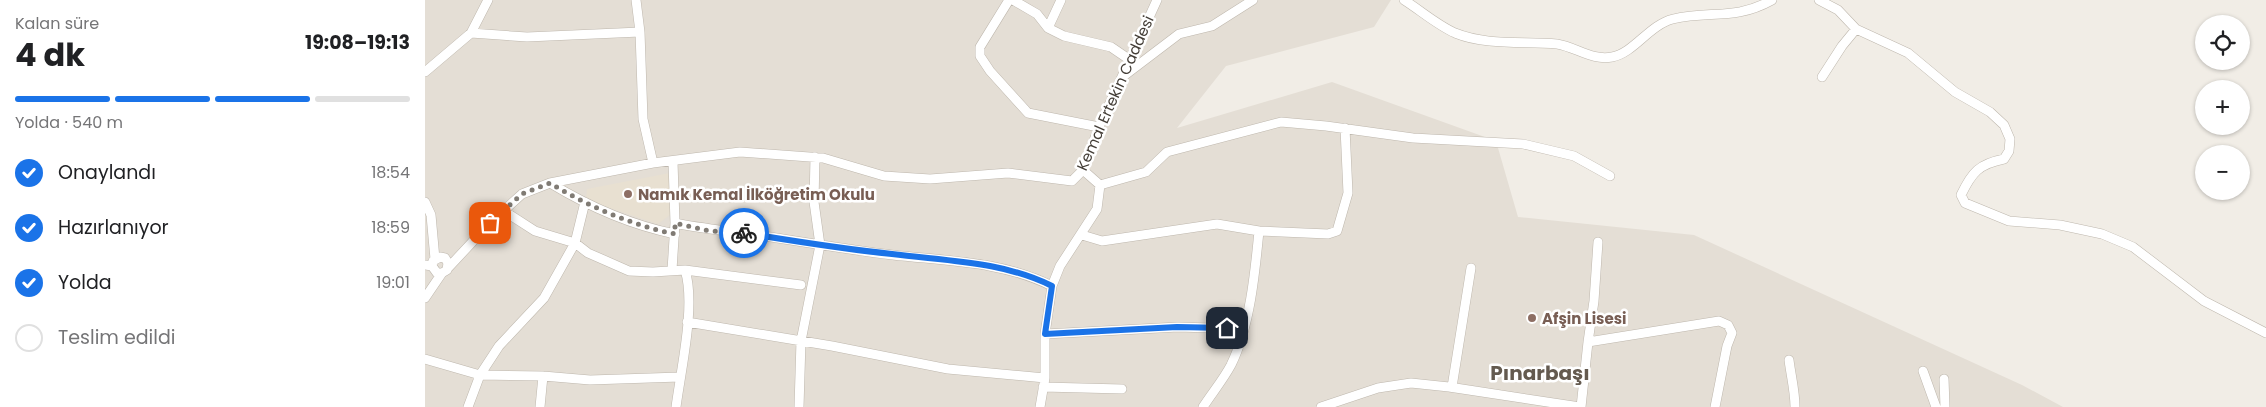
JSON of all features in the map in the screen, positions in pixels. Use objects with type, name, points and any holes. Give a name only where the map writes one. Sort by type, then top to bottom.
[{"type":"street","points":[[425,72],[471,33],[488,0]]},
{"type":"street","points":[[636,0],[640,32],[643,120],[653,164]]},
{"type":"street","points":[[1099,127],[1028,113],[990,71],[980,56],[980,47],[1011,0],[1037,14],[1048,28],[1064,36],[1111,47],[1130,60]]},
{"type":"street","points":[[1048,28],[1061,0]]},
{"type":"street","name":"Kemal Ertekin Caddesi","points":[[425,297],[445,270],[522,194],[550,183],[653,164],[740,152],[815,157],[884,176],[929,179],[1008,173],[1072,181],[1083,170],[1099,127],[1157,0]]},
{"type":"street","points":[[1123,76],[1179,34],[1212,26],[1253,0]]},
{"type":"street","points":[[1404,0],[1455,33],[1485,40],[1557,44],[1593,57],[1611,58],[1620,55],[1659,25],[1672,20],[1736,14],[1759,7],[1773,0]]},
{"type":"street","points":[[1819,0],[1839,10],[1856,29],[1908,53],[1955,92],[1990,112],[2004,125],[2010,139],[2009,151],[2004,159],[1989,162],[1974,171],[1961,195],[1965,203],[2009,221],[2069,227],[2102,234],[2133,247],[2204,301],[2266,333]]},
{"type":"street","points":[[1822,77],[1842,46],[1856,29]]},
{"type":"street","points":[[471,33],[527,37],[640,32]]},
{"type":"street","points":[[1100,186],[1146,172],[1167,152],[1281,122],[1345,128],[1413,138],[1523,144],[1573,156],[1610,176]]},
{"type":"street","points":[[1081,235],[1101,241],[1217,224],[1259,231],[1329,234],[1337,231],[1348,193],[1345,128]]},
{"type":"street","points":[[799,407],[801,341],[820,245],[814,202],[815,157]]},
{"type":"street","points":[[672,270],[675,234],[673,162]]},
{"type":"street","points":[[1083,170],[1100,186]]},
{"type":"street","points":[[550,183],[585,202],[655,230],[675,234]]},
{"type":"street","points":[[1040,407],[1044,383],[1045,334],[1052,286],[1060,266],[1097,209],[1100,186]]},
{"type":"street","points":[[425,202],[431,215],[437,272],[445,270],[448,263],[436,262]]},
{"type":"street","points":[[468,407],[480,375],[499,346],[544,298],[575,243],[585,202]]},
{"type":"street","points":[[504,211],[535,231],[575,243],[588,254],[629,271],[685,270],[801,285]]},
{"type":"street","points":[[675,223],[709,231],[741,233],[820,245],[975,262],[1041,280],[1052,286]]},
{"type":"street","points":[[1203,407],[1231,365],[1243,329],[1255,280],[1259,231]]},
{"type":"street","points":[[1321,407],[1378,388],[1411,383],[1452,387],[1580,407],[1594,301],[1598,242]]},
{"type":"street","points":[[425,297],[436,262],[467,247]]},
{"type":"street","points":[[1452,387],[1471,268]]},
{"type":"street","points":[[676,407],[687,322],[688,281],[685,270]]},
{"type":"street","points":[[1588,342],[1719,321],[1728,325],[1732,333],[1727,346],[1715,407]]},
{"type":"street","points":[[687,322],[801,341],[948,369],[1044,383],[1122,389]]},
{"type":"street","points":[[1045,334],[1177,327],[1243,329]]},
{"type":"street","points":[[425,359],[480,375],[543,376],[590,380],[680,377]]},
{"type":"street","points":[[1789,360],[1792,385],[1795,393],[1795,407]]},
{"type":"street","points":[[1923,371],[1936,407]]},
{"type":"street","points":[[540,407],[543,376]]},
{"type":"street","points":[[1944,379],[1945,407]]},
{"type":"shaded area","points":[[425,0],[1391,0],[1374,27],[1226,66],[1177,128],[1332,82],[1496,141],[1518,217],[1694,235],[2022,385],[2063,407],[425,407]]},
{"type":"shaded area","name":"Namık Kemal İlköğretim Okulu","points":[[670,173],[670,215],[658,224],[586,200],[587,189]]},
{"type":"way so far","points":[[490,223],[522,194],[550,183],[572,196],[655,230],[675,234],[675,223],[709,231],[744,233]]},
{"type":"place","name":"Namık Kemal İlköğretim Okulu","points":[[628,194]]},
{"type":"place","name":"Afşin Lisesi","points":[[1532,318]]},
{"type":"district","name":"Pınarbaşı","points":[[1540,373]]},
{"type":"route","points":[[744,233],[894,255],[975,262],[1041,280],[1052,286],[1045,334],[1177,327],[1227,328]]}]
